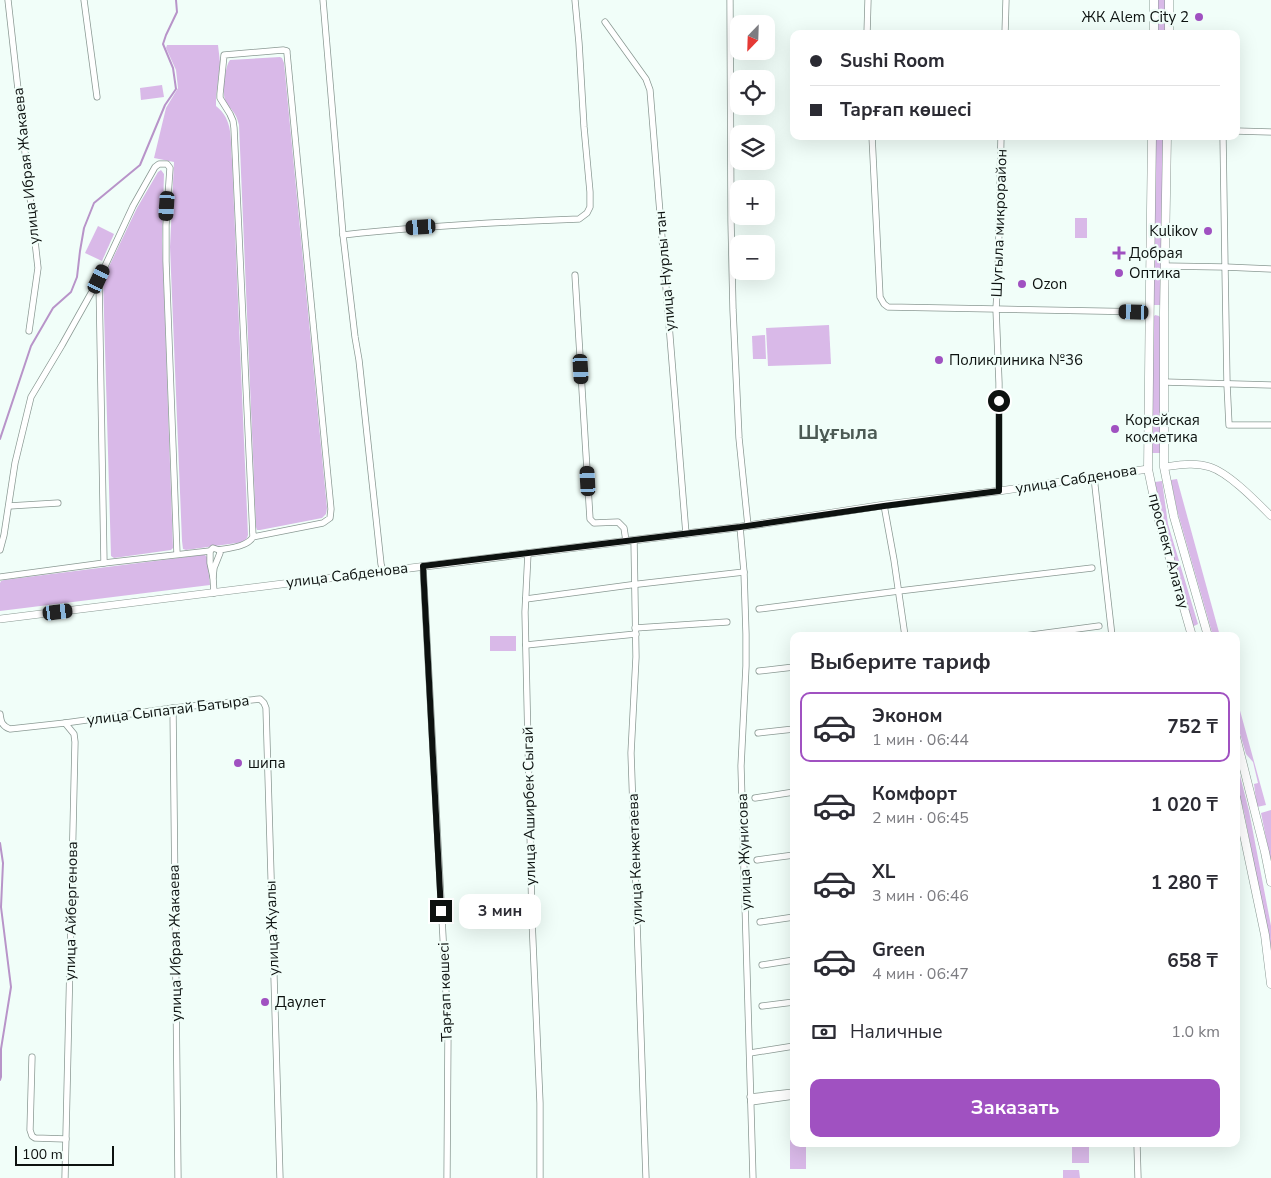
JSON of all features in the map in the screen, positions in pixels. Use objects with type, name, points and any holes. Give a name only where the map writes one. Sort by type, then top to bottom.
[{"type":"main road","points":[[1154,0],[1154,30]]},
{"type":"main road","points":[[1169,0],[1169,30]]},
{"type":"main road","name":"проспект Алатау","points":[[1152,140],[1148,468],[1158,517],[1191,632]]},
{"type":"main road","name":"проспект Алатау","points":[[1167,140],[1164,467],[1174,517],[1207,632]]},
{"type":"main road","points":[[1149,312],[1164,312]]},
{"type":"main road","name":"улица Сабденова","points":[[1148,468],[1164,467]]},
{"type":"main road","points":[[1195,632],[1205,626]]},
{"type":"main road","points":[[1240,753],[1271,882]]},
{"type":"main road","points":[[1240,816],[1265,935],[1271,984]]},
{"type":"street","name":"улица Ибрая Жакаева","points":[[8,0],[38,268],[29,331]]},
{"type":"street","points":[[84,0],[97,96]]},
{"type":"street","points":[[323,0],[343,235],[354,337],[360,360],[383,571]]},
{"type":"street","points":[[343,235],[404,228],[579,219],[587,213],[590,207],[590,192],[575,0]]},
{"type":"street","points":[[730,0],[733,310],[739,438],[748,526]]},
{"type":"street","points":[[867,30],[868,0]]},
{"type":"street","points":[[1005,30],[1006,0]]},
{"type":"street","name":"улица Нурлы тан","points":[[605,22],[646,79],[650,90],[686,534]]},
{"type":"street","points":[[0,577],[210,551],[213,548],[219,550],[246,544],[251,541],[253,537],[234,120],[223,104],[220,94],[224,55],[283,50],[287,53],[331,509],[330,518],[323,523],[253,537]]},
{"type":"street","points":[[1240,131],[1271,132]]},
{"type":"street","points":[[872,140],[880,297],[884,304],[888,307],[996,309]]},
{"type":"street","name":"Шугыла микрорайон","points":[[999,491],[999,383],[996,309],[1001,140]]},
{"type":"street","points":[[1223,140],[1229,425],[1271,425]]},
{"type":"street","points":[[0,550],[15,463],[31,397],[99,279],[133,206],[155,167],[159,164],[167,164],[170,168],[166,225],[166,261],[177,554]]},
{"type":"street","points":[[1165,266],[1271,269]]},
{"type":"street","points":[[575,275],[590,519],[594,523],[618,522],[624,528],[626,542]]},
{"type":"street","points":[[99,279],[104,563]]},
{"type":"street","name":"Шугыла микрорайон","points":[[996,309],[1149,312]]},
{"type":"street","points":[[1164,382],[1271,385]]},
{"type":"street","name":"улица Сабденова","points":[[1164,467],[1187,464],[1210,467],[1221,472],[1271,516]]},
{"type":"street","name":"улица Сабденова","points":[[0,619],[748,526],[1148,468]]},
{"type":"street","points":[[1094,477],[1112,632]]},
{"type":"street","points":[[9,506],[58,504]]},
{"type":"street","points":[[884,506],[904,632]]},
{"type":"street","name":"улица Жунисова","points":[[740,527],[744,572],[746,666],[742,766],[753,1178]]},
{"type":"street","name":"улица Кенжетаева","points":[[634,540],[636,657],[631,753],[646,1178]]},
{"type":"street","points":[[213,577],[214,568],[220,556],[219,550]]},
{"type":"street","points":[[210,551],[214,593]]},
{"type":"street","name":"улица Аширбек Сыгай","points":[[528,553],[526,645],[532,920],[540,1104],[540,1178]]},
{"type":"street","name":"Тарғап көшесі","points":[[423,566],[448,1030],[447,1178]]},
{"type":"street","points":[[759,609],[1092,568]]},
{"type":"street","points":[[526,599],[744,572]]},
{"type":"street","points":[[526,645],[635,631],[727,622]]},
{"type":"street","points":[[1054,632],[1099,626]]},
{"type":"street","points":[[759,671],[790,667]]},
{"type":"street","name":"улица Сыпатай Батыра","points":[[65,723],[173,708],[260,699],[266,708]]},
{"type":"street","name":"улица Ибрая Жакаева","points":[[173,708],[178,1178]]},
{"type":"street","name":"улица Жуалы","points":[[266,708],[280,1178]]},
{"type":"street","points":[[0,714],[2,723],[10,729],[65,723]]},
{"type":"street","name":"улица Айбергенова","points":[[65,723],[74,734],[75,742],[65,1178]]},
{"type":"street","points":[[758,733],[790,729]]},
{"type":"street","points":[[755,798],[790,793]]},
{"type":"street","points":[[757,860],[790,856]]},
{"type":"street","points":[[760,922],[790,918]]},
{"type":"street","points":[[762,965],[790,961]]},
{"type":"street","points":[[762,1006],[790,1002]]},
{"type":"street","points":[[750,1053],[790,1047]]},
{"type":"street","points":[[32,1057],[30,1130],[32,1136],[35,1138],[66,1139]]},
{"type":"street","points":[[750,1100],[790,1093]]},
{"type":"street","points":[[750,1100],[790,1096]]},
{"type":"street","points":[[1137,1147],[1138,1178]]},
{"type":"shaded area","points":[[1158,0],[1166,0],[1165,30],[1157,30]]},
{"type":"shaded area","points":[[167,45],[218,45],[220,62],[216,106],[226,118],[231,138],[248,535],[244,542],[186,550],[183,549],[182,541],[170,247],[174,162],[154,158],[166,108],[178,88],[176,70],[166,48]]},
{"type":"shaded area","points":[[280,57],[284,63],[327,508],[326,514],[322,518],[257,530],[239,125],[235,114],[225,100],[224,85],[225,73],[230,60]]},
{"type":"shaded area","points":[[162,85],[164,97],[141,100],[140,88]]},
{"type":"shaded area","points":[[1156,140],[1164,140],[1161,305],[1153,305]]},
{"type":"shaded area","points":[[161,170],[164,174],[162,241],[173,548],[171,550],[114,558],[111,556],[103,279],[137,208]]},
{"type":"shaded area","points":[[1075,218],[1087,218],[1087,238],[1075,238]]},
{"type":"shaded area","points":[[98,226],[114,234],[102,261],[85,253]]},
{"type":"shaded area","points":[[1155,315],[1161,319],[1160,453],[1152,453],[1153,318]]},
{"type":"shaded area","points":[[829,325],[831,364],[768,366],[766,328]]},
{"type":"shaded area","points":[[765,335],[766,359],[753,359],[752,336]]},
{"type":"shaded area","points":[[1177,479],[1219,632],[1212,632],[1177,510],[1171,480]]},
{"type":"shaded area","points":[[1162,481],[1168,524],[1198,624],[1194,626],[1163,524],[1155,482]]},
{"type":"shaded area","points":[[205,555],[207,557],[210,585],[0,611],[0,583],[4,580]]},
{"type":"shaded area","points":[[490,636],[516,636],[516,651],[490,651]]},
{"type":"shaded area","points":[[1240,711],[1266,805],[1257,807],[1254,784],[1258,783],[1253,762],[1246,754],[1240,734]]},
{"type":"shaded area","points":[[1240,776],[1249,811],[1271,926],[1271,956],[1268,936],[1240,798]]},
{"type":"shaded area","points":[[1271,810],[1271,863],[1261,813]]},
{"type":"shaded area","points":[[790,1147],[806,1147],[806,1169],[790,1169]]},
{"type":"shaded area","points":[[1072,1147],[1089,1147],[1089,1163],[1072,1163]]},
{"type":"shaded area","points":[[1063,1170],[1079,1170],[1080,1178],[1063,1178]]},
{"type":"waterway","points":[[0,439],[31,346],[53,308],[71,292],[77,277],[84,228],[94,203],[140,165],[165,105],[176,89],[173,68],[163,44],[177,12],[176,0]]},
{"type":"waterway","points":[[0,843],[3,863],[1,907],[11,987],[1,1049],[0,1080]]},
{"type":"place","name":"ЖК Alem City 2","points":[[1199,17]]},
{"type":"place","name":"Kulikov","points":[[1208,231]]},
{"type":"place","name":"Добрая","points":[[1119,253]]},
{"type":"place","name":"Оптика","points":[[1119,273]]},
{"type":"place","name":"Ozon","points":[[1022,284]]},
{"type":"place","name":"Поликлиника №36","points":[[939,360]]},
{"type":"place","name":"Корейская косметика","points":[[1115,429]]},
{"type":"place","name":"шипа","points":[[238,763]]},
{"type":"place","name":"Даулет","points":[[265,1002]]},
{"type":"district","name":"Шұғыла","points":[[838,432]]},
{"type":"route","points":[[441,911],[423,566],[740,527],[999,491],[999,401]]}]
